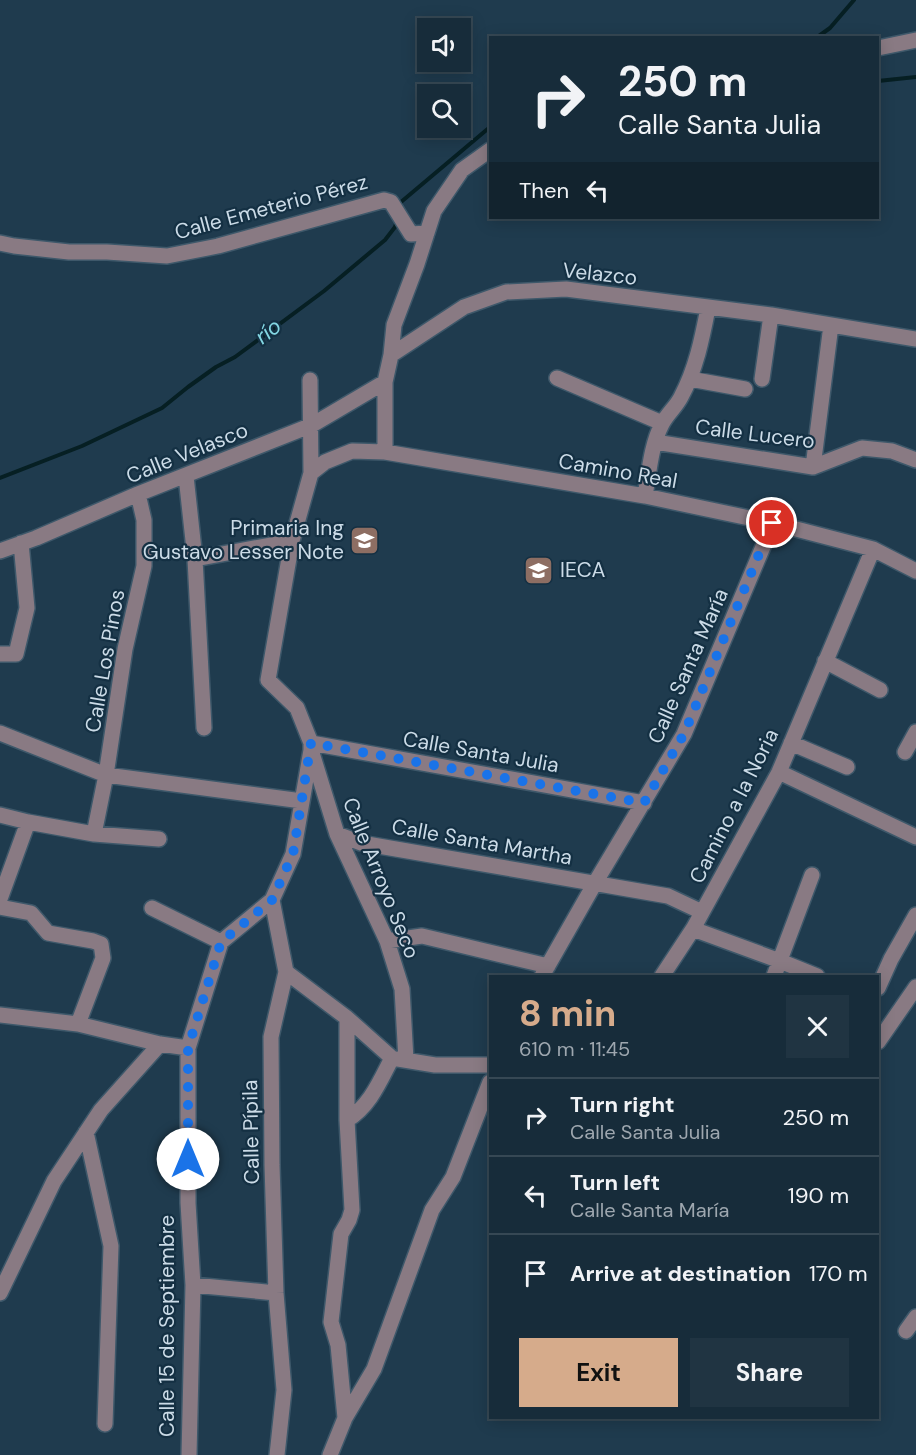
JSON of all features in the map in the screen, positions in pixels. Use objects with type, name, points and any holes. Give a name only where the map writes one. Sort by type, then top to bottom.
[{"type":"street","points":[[879,48],[916,40]]},
{"type":"street","points":[[385,452],[384,382],[391,355],[394,324],[434,211],[462,170],[489,151]]},
{"type":"street","name":"Calle Emeterio Pérez","points":[[0,243],[69,252],[167,256],[218,246],[384,200],[391,202],[411,234],[428,233]]},
{"type":"street","name":"Velazco","points":[[391,355],[464,307],[506,292],[566,289],[771,315],[916,339]]},
{"type":"street","points":[[645,496],[655,442],[662,423],[680,399],[690,379],[698,356],[708,308]]},
{"type":"street","points":[[762,379],[771,315]]},
{"type":"street","points":[[813,467],[831,325]]},
{"type":"street","points":[[557,378],[662,423]]},
{"type":"street","points":[[690,379],[745,389]]},
{"type":"street","points":[[152,909],[221,942],[272,900],[293,854],[311,747],[297,708],[268,680],[292,541],[311,473],[310,381]]},
{"type":"street","name":"Calle Velasco","points":[[0,551],[312,425],[384,382]]},
{"type":"street","name":"Calle Lucero","points":[[655,442],[813,467],[862,448],[892,451],[916,460]]},
{"type":"street","name":"Camino Real","points":[[311,473],[325,462],[352,451],[385,452],[645,496],[772,523],[873,549],[916,571]]},
{"type":"street","points":[[186,476],[195,559],[204,728]]},
{"type":"street","name":"Calle Los Pinos","points":[[94,834],[106,776],[125,649],[144,566],[144,520],[138,494]]},
{"type":"street","name":"Calle Santa María","points":[[545,971],[684,734],[772,523]]},
{"type":"street","points":[[195,559],[292,541]]},
{"type":"street","points":[[0,654],[16,654],[27,608],[21,543]]},
{"type":"street","name":"Camino a la Noria","points":[[663,975],[693,930],[779,772],[873,549]]},
{"type":"street","points":[[825,661],[880,690]]},
{"type":"street","points":[[905,752],[916,732]]},
{"type":"street","points":[[0,733],[106,776],[302,801]]},
{"type":"street","points":[[791,743],[847,767]]},
{"type":"street","name":"Calle Santa Julia","points":[[311,747],[644,803]]},
{"type":"street","name":"Calle Arroyo Seco","points":[[311,747],[337,834],[387,941],[402,988],[399,1059]]},
{"type":"street","points":[[779,772],[916,837]]},
{"type":"street","points":[[0,815],[94,834],[159,839]]},
{"type":"street","points":[[0,899],[28,822]]},
{"type":"street","name":"Calle Santa Martha","points":[[337,834],[361,843],[668,896],[702,912]]},
{"type":"street","name":"Calle Santa Martha","points":[[350,861],[361,843]]},
{"type":"street","points":[[774,975],[812,874]]},
{"type":"street","points":[[272,900],[286,972],[399,1059],[435,1065],[489,1065]]},
{"type":"street","points":[[0,907],[31,913],[48,933],[101,944],[103,958],[78,1023]]},
{"type":"street","points":[[879,986],[916,915]]},
{"type":"street","points":[[693,930],[815,975]]},
{"type":"street","points":[[387,941],[422,936],[545,971]]},
{"type":"street","name":"Calle 15 de Septiembre","points":[[189,1455],[193,1285],[188,1203],[188,1048],[221,942]]},
{"type":"street","name":"Calle Pípila","points":[[277,1455],[284,1390],[276,1293],[272,1165],[272,1037],[286,972]]},
{"type":"street","points":[[879,1041],[916,987]]},
{"type":"street","points":[[0,1015],[78,1023],[160,1044],[188,1048]]},
{"type":"street","points":[[345,1418],[338,1345],[331,1322],[341,1234],[352,1210],[347,1120],[347,1018]]},
{"type":"street","points":[[0,1293],[54,1181],[101,1110],[160,1044]]},
{"type":"street","points":[[347,1120],[358,1113],[373,1096],[399,1059]]},
{"type":"street","points":[[330,1455],[345,1418],[374,1369],[432,1210],[453,1177],[489,1085]]},
{"type":"street","points":[[86,1132],[111,1246],[105,1424]]},
{"type":"street","points":[[193,1285],[276,1293]]},
{"type":"street","points":[[906,1331],[916,1317]]},
{"type":"waterway","points":[[819,36],[830,28],[854,0]]},
{"type":"waterway","name":"río","points":[[879,81],[916,77]]},
{"type":"waterway","name":"río","points":[[399,208],[401,202],[489,128]]},
{"type":"waterway","name":"río","points":[[0,478],[82,446],[162,408],[188,387],[235,357],[324,291],[385,240],[397,221]]},
{"type":"place","name":"Primaria Ing Gustavo Lesser Note","points":[[365,540]]},
{"type":"place","name":"IECA","points":[[539,570]]},
{"type":"route","points":[[188,1159],[188,1048],[221,942],[272,900],[293,854],[311,743],[644,803],[684,734],[772,523]]}]
